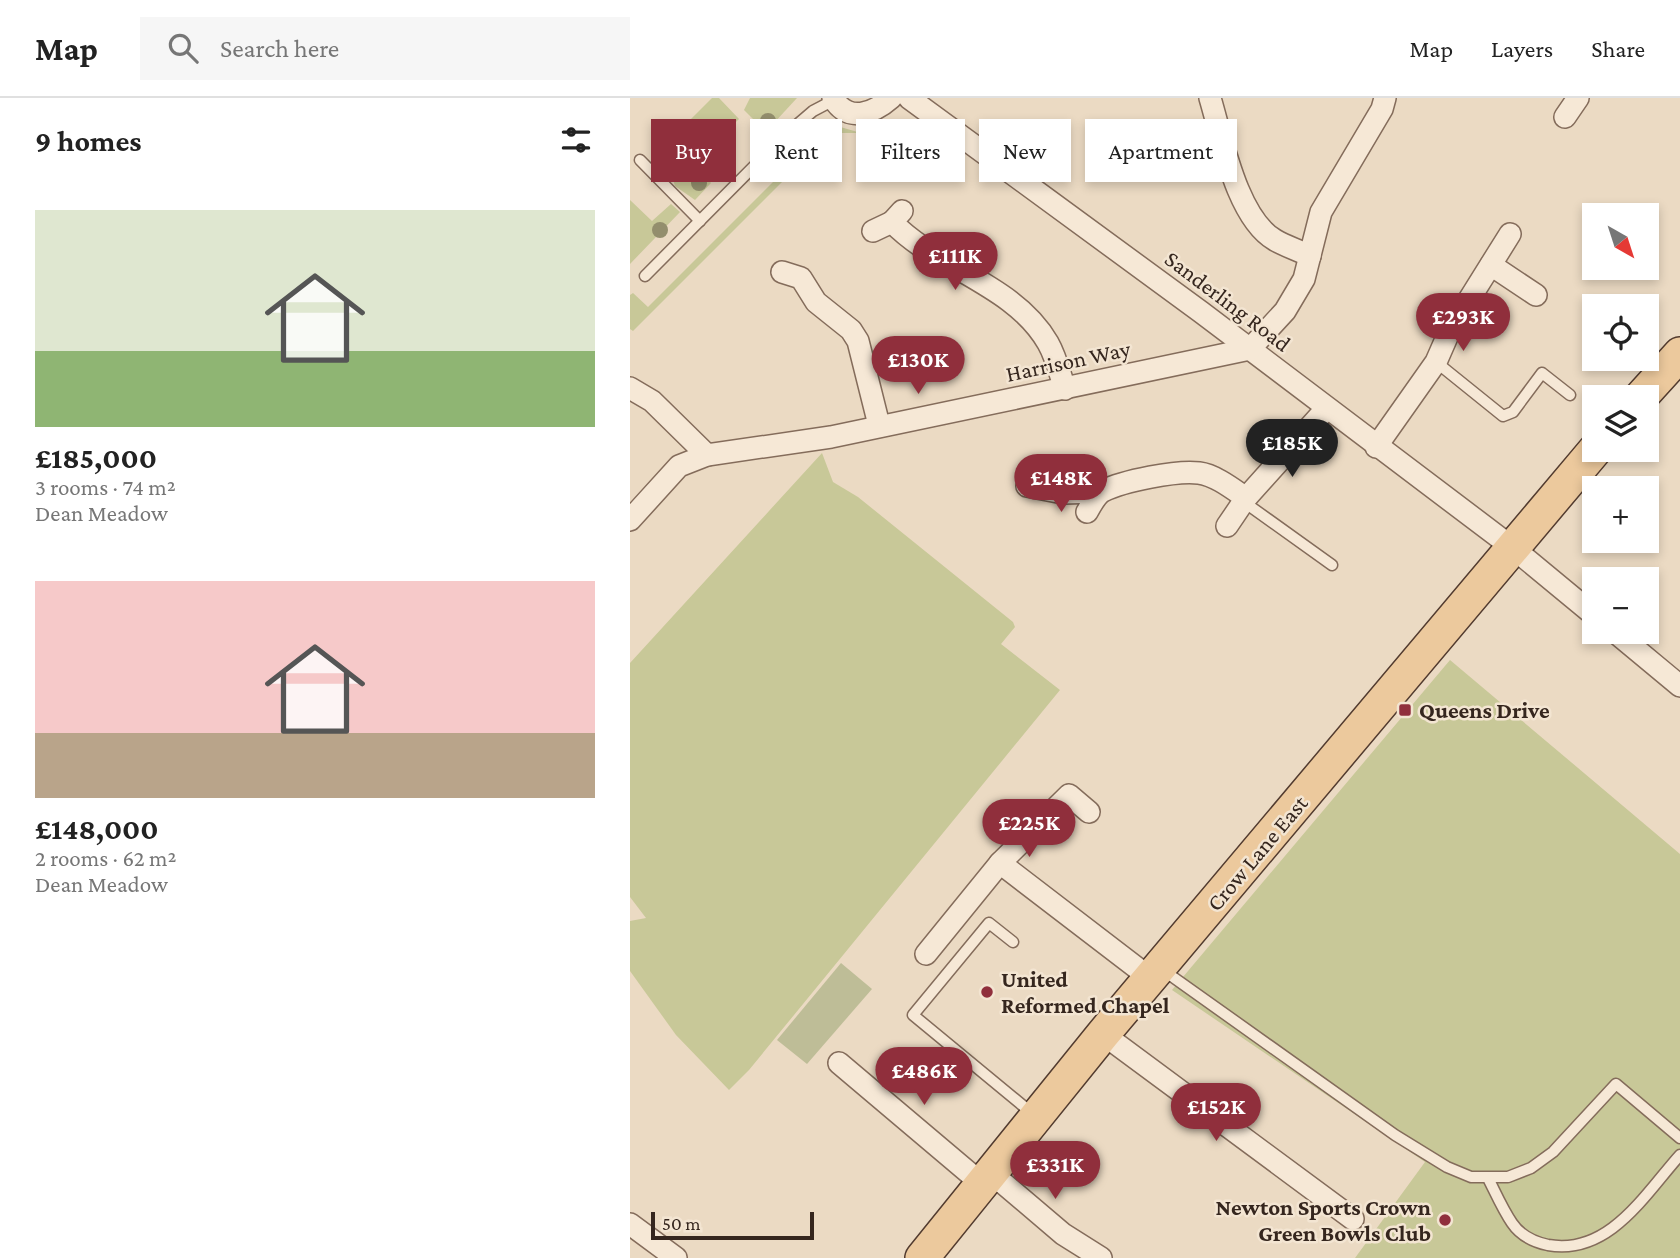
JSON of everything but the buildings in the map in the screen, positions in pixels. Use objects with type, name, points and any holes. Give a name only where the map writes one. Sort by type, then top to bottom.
[{"type":"main road","points":[[1652,385],[1680,355]]},
{"type":"main road","name":"Crow Lane East","points":[[922,1258],[1103,1034],[1585,462]]},
{"type":"street","points":[[834,99],[843,109],[863,114],[877,110],[891,98]]},
{"type":"street","name":"Sanderling Road","points":[[909,98],[1250,349],[1376,447],[1513,548]]},
{"type":"street","points":[[1210,98],[1216,119]]},
{"type":"street","points":[[1250,349],[1285,311],[1304,279],[1321,212],[1382,109],[1384,98]]},
{"type":"street","points":[[1236,182],[1240,195],[1261,229],[1274,240],[1310,256]]},
{"type":"street","points":[[889,221],[908,239],[1015,305],[1048,343],[1065,389]]},
{"type":"street","points":[[1376,447],[1436,362],[1450,330],[1510,234]]},
{"type":"street","points":[[1490,265],[1536,295]]},
{"type":"street","points":[[798,274],[816,303],[851,330],[858,341],[878,425]]},
{"type":"street","name":"Harrison Way","points":[[630,520],[680,466],[707,455],[831,437],[1250,349]]},
{"type":"street","points":[[630,388],[652,401],[707,455]]},
{"type":"street","points":[[1227,526],[1245,500],[1326,409]]},
{"type":"street","points":[[1027,486],[1063,493],[1100,492],[1123,484],[1200,473],[1245,500]]},
{"type":"street","points":[[1087,512],[1100,492]]},
{"type":"street","points":[[1513,548],[1582,605]]},
{"type":"street","points":[[1630,644],[1680,685]]},
{"type":"street","points":[[926,954],[1000,863],[1069,794],[1089,812]]},
{"type":"street","points":[[1000,863],[1155,973]]},
{"type":"street","points":[[1103,1034],[1353,1219]]},
{"type":"street","points":[[839,1063],[985,1177],[1101,1258]]},
{"type":"street","points":[[630,1224],[676,1258]]},
{"type":"lane","points":[[645,276],[785,135],[813,111],[834,99]]},
{"type":"lane","points":[[640,160],[700,221]]},
{"type":"lane","points":[[1436,362],[1503,416],[1513,412],[1542,373],[1570,395]]},
{"type":"lane","points":[[1245,500],[1332,565]]},
{"type":"lane","points":[[1013,942],[989,923],[913,1015],[1035,1116]]},
{"type":"lane","points":[[1155,973],[1178,983],[1395,1135],[1447,1167],[1471,1177],[1489,1180],[1508,1177],[1531,1168],[1553,1152],[1616,1084],[1680,1138]]},
{"type":"lane","points":[[1489,1180],[1512,1224],[1523,1235],[1559,1247],[1583,1244],[1614,1229],[1680,1155]]},
{"type":"green space","points":[[712,98],[719,98],[739,119],[736,122],[736,119],[691,119]]},
{"type":"green space","points":[[750,98],[797,98],[778,119],[753,119],[744,110]]},
{"type":"green space","points":[[842,127],[856,132],[842,133]]},
{"type":"green space","points":[[674,182],[711,183],[695,200],[675,186]]},
{"type":"green space","points":[[773,182],[782,182],[633,331],[630,329],[630,295],[633,293],[648,307]]},
{"type":"green space","points":[[630,200],[652,221],[671,204],[680,212],[630,264]]},
{"type":"green space","points":[[822,453],[833,482],[858,497],[1013,622],[1015,627],[1001,644],[1060,690],[749,1070],[729,1090],[676,1035],[630,971],[630,921],[646,918],[630,897],[630,663]]},
{"type":"green space","points":[[1450,660],[1680,854],[1680,1258],[1355,1258],[1425,1162],[1172,990]]},
{"type":"green space","points":[[841,963],[872,989],[807,1064],[777,1040]]},
{"type":"place","name":"Queens Drive","points":[[1405,710]]},
{"type":"place","name":"United Reformed Chapel","points":[[987,992]]},
{"type":"place","name":"Newton Sports Crown Green Bowls Club","points":[[1445,1220]]}]
